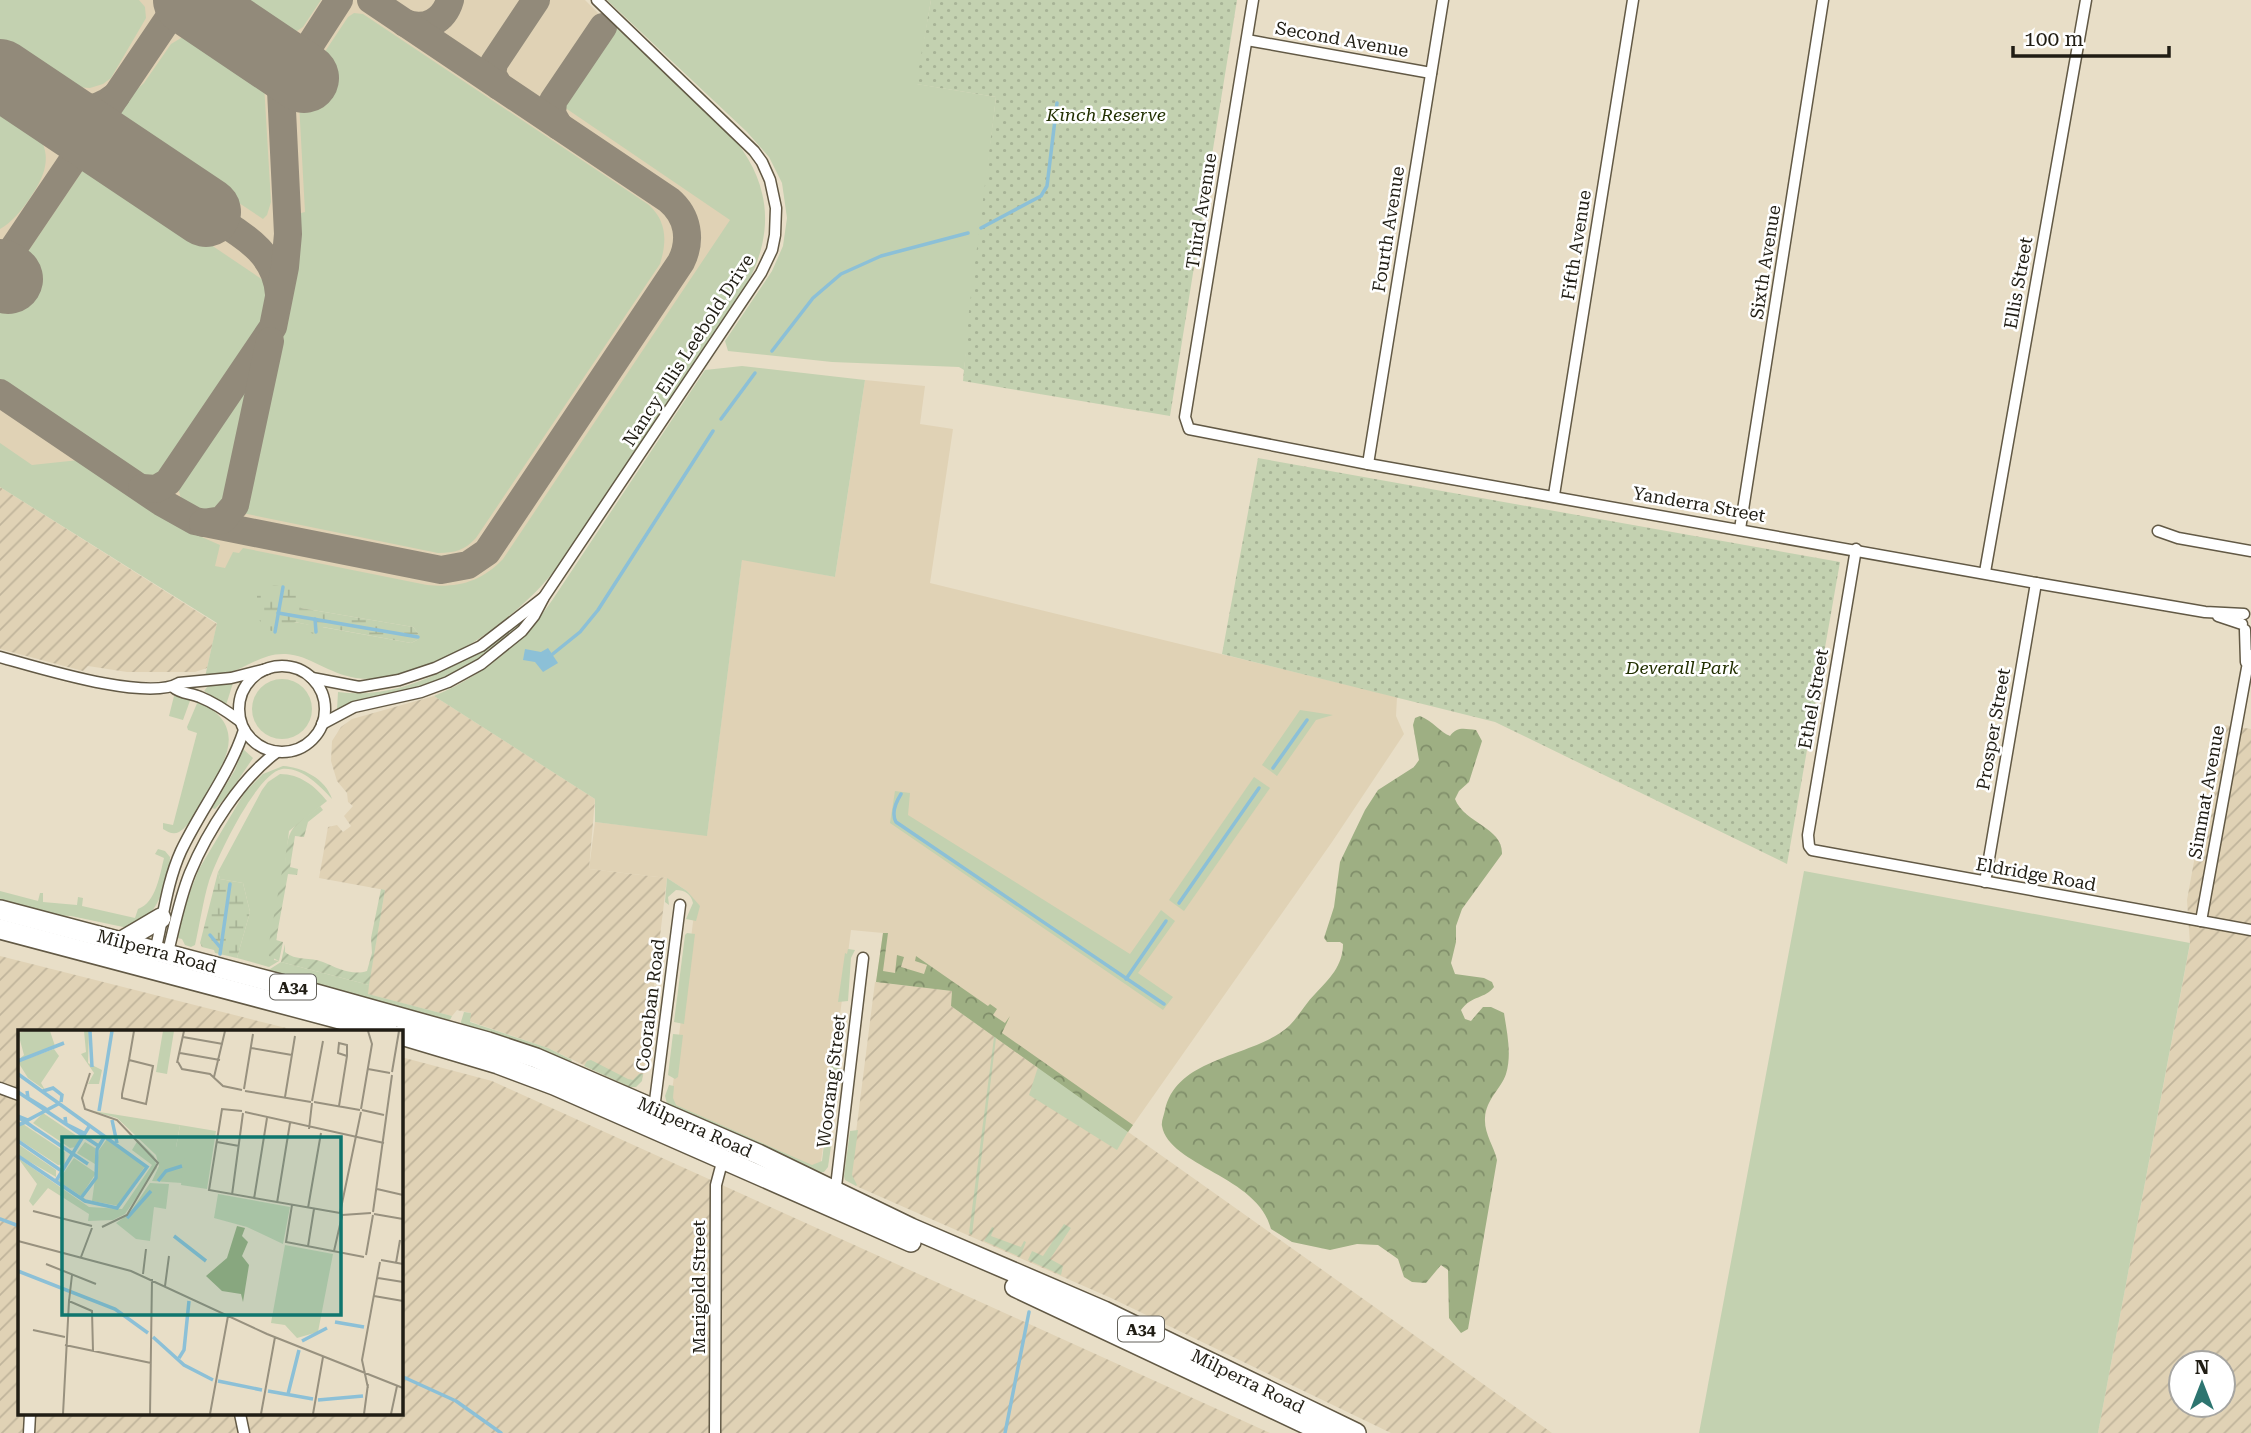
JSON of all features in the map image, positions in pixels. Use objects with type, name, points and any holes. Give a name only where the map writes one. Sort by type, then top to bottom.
[{"type":"highway","name":"Milperra Road","points":[[0,911],[122,941],[159,962],[382,1030]]},
{"type":"highway","points":[[122,941],[160,918]]},
{"type":"highway","name":"Milperra Road","points":[[0,929],[159,962],[507,1048],[654,1109],[726,1151]]},
{"type":"highway","name":"Milperra Road","points":[[402,1035],[498,1063],[726,1151],[1325,1433]]},
{"type":"highway","name":"Milperra Road","points":[[834,1200],[1104,1311],[1356,1433]]},
{"type":"street","name":"Nancy Ellis Leebold Drive","points":[[322,724],[354,707],[421,692],[468,672],[522,631],[761,272],[772,250],[776,222],[773,195],[767,172],[754,151],[597,0]]},
{"type":"street","name":"Third Avenue","points":[[1188,428],[1185,417],[1253,0]]},
{"type":"street","name":"Fourth Avenue","points":[[1368,464],[1443,0]]},
{"type":"street","name":"Fifth Avenue","points":[[1554,495],[1633,0]]},
{"type":"street","name":"Sixth Avenue","points":[[1740,529],[1823,0]]},
{"type":"street","name":"Ellis Street","points":[[1985,572],[2086,0]]},
{"type":"street","name":"Second Avenue","points":[[1247,40],[1431,72]]},
{"type":"street","name":"Yanderra Street","points":[[1188,428],[1192,431],[1368,464],[2248,618]]},
{"type":"street","points":[[2158,531],[2178,538],[2251,551]]},
{"type":"street","name":"Ethel Street","points":[[1815,852],[1809,846],[1808,835],[1856,549]]},
{"type":"street","name":"Prosper Street","points":[[1984,882],[2036,583]]},
{"type":"street","name":"Nancy Ellis Leebold Drive","points":[[312,678],[359,687],[399,680],[426,671],[481,646],[544,597]]},
{"type":"street","name":"Simmat Avenue","points":[[2247,668],[2248,618]]},
{"type":"street","name":"Simmat Avenue","points":[[2201,921],[2251,655]]},
{"type":"street","points":[[0,657],[110,685],[131,687],[173,687],[179,683],[213,681],[267,669],[290,667],[312,678],[319,688],[324,700],[322,724],[313,739],[304,746],[296,750],[277,752],[258,745],[242,725],[213,702],[179,692],[173,687]]},
{"type":"street","points":[[159,962],[160,918],[180,853],[236,753],[242,725],[239,708],[241,696],[247,685],[267,669]]},
{"type":"street","points":[[159,962],[185,887],[203,847],[243,785],[261,763],[277,752]]},
{"type":"street","name":"Eldridge Road","points":[[1815,852],[2251,930]]},
{"type":"street","name":"Cooraban Road","points":[[654,1109],[680,905]]},
{"type":"street","name":"Woorang Street","points":[[834,1200],[863,958]]},
{"type":"street","points":[[0,1088],[18,1095]]},
{"type":"street","name":"Marigold Street","points":[[715,1433],[716,1185],[726,1151]]},
{"type":"shaded area","points":[[0,0],[585,0],[613,28],[735,219],[525,575],[457,611],[190,562],[0,474]]},
{"type":"shaded area","points":[[865,380],[925,386],[920,424],[953,429],[930,583],[1397,697],[1396,716],[1404,734],[1332,842],[1128,1132],[951,1006],[952,991],[876,982],[883,933],[851,930],[821,1162],[813,1166],[678,1108],[672,1103],[672,1092],[695,906],[699,906],[687,891],[667,878],[589,869],[595,822],[707,835],[742,559],[835,577]]},
{"type":"shaded area","points":[[0,487],[217,624],[207,668],[195,672],[127,672],[88,666],[83,671],[0,649]]},
{"type":"shaded area","points":[[434,696],[595,799],[589,869],[667,878],[643,1077],[630,1087],[548,1048],[469,1021],[471,1013],[457,1010],[452,1016],[367,994],[385,890],[319,878],[328,827],[337,825],[343,832],[351,826],[344,816],[353,806],[337,781],[331,761],[332,741],[341,727],[352,719]]},
{"type":"shaded area","points":[[2219,724],[2251,729],[2251,1433],[2098,1433],[2190,944],[2187,900]]},
{"type":"shaded area","points":[[0,956],[294,1030],[18,1030],[18,1416],[402,1416],[402,1057],[492,1081],[1270,1433],[0,1433]]},
{"type":"shaded area","points":[[875,982],[952,991],[951,1006],[1552,1433],[1391,1433],[1111,1298],[856,1186],[852,1183],[852,1164]]},
{"type":"green space","points":[[0,0],[139,0],[145,7],[146,18],[111,78],[90,88],[62,86],[0,44]]},
{"type":"green space","points":[[240,0],[321,0],[303,27],[294,33],[285,30]]},
{"type":"green space","points":[[607,0],[931,0],[917,84],[996,97],[964,370],[959,367],[832,362],[728,351],[725,341],[772,271],[783,246],[787,218],[782,183],[769,157],[747,132]]},
{"type":"green space","name":"Kinch Reserve","points":[[931,0],[1237,0],[1170,416],[963,381],[969,311],[996,97],[916,84]]},
{"type":"green space","points":[[354,13],[363,14],[649,205],[659,218],[664,232],[660,264],[476,538],[464,548],[450,552],[438,553],[242,513],[301,235],[301,213],[305,212],[299,103],[303,105],[330,68],[320,59],[348,17]]},
{"type":"green space","points":[[612,23],[730,134],[743,151],[761,187],[765,225],[756,264],[747,284],[555,570],[517,610],[492,629],[438,662],[410,673],[382,678],[346,676],[295,655],[286,654],[268,656],[232,671],[205,677],[217,623],[0,487],[0,443],[32,465],[79,460],[181,528],[220,545],[215,566],[225,568],[233,552],[239,553],[243,548],[427,585],[468,582],[495,567],[503,559],[730,220],[561,105],[560,98]],"holes":[[[301,608],[413,627],[418,633],[417,640],[411,643],[294,622]]]},
{"type":"green space","points":[[191,37],[264,84],[271,202],[263,219],[118,123],[118,115],[132,94],[144,83],[171,44],[181,38]]},
{"type":"green space","points":[[0,103],[36,133],[43,143],[46,155],[40,182],[16,215],[0,229]]},
{"type":"green space","points":[[91,164],[269,284],[267,317],[166,469],[153,477],[139,473],[0,380],[0,293],[85,167]]},
{"type":"green space","points":[[742,366],[865,380],[835,577],[742,560],[707,836],[595,822],[595,799],[434,696],[469,678],[501,656],[541,615],[705,370]]},
{"type":"green space","points":[[254,370],[228,501],[212,511],[194,509],[186,505],[181,498],[180,479]]},
{"type":"green space","name":"Deverall Park","points":[[1258,458],[1840,562],[1787,864],[1495,722],[1222,654]]},
{"type":"green space","points":[[274,585],[292,588],[302,599],[301,608],[413,627],[418,633],[417,640],[411,643],[323,627],[321,632],[314,634],[311,633],[309,625],[295,622],[283,633],[267,630],[257,617],[257,594]]},
{"type":"green space","points":[[533,610],[495,648],[456,675],[406,693],[337,710],[338,692],[366,693],[418,682],[467,657]]},
{"type":"green space","points":[[276,679],[288,679],[307,692],[312,709],[310,721],[299,734],[288,739],[276,739],[257,726],[252,715],[252,703],[265,684]]},
{"type":"green space","points":[[233,683],[226,705],[204,691],[208,686]]},
{"type":"green space","points":[[174,696],[191,698],[183,720],[169,716]]},
{"type":"green space","points":[[198,701],[214,711],[223,721],[229,744],[220,769],[194,816],[183,829],[173,833],[163,829],[163,823],[173,825],[197,733],[187,727]]},
{"type":"green space","points":[[1300,710],[1333,715],[1316,720],[1277,776],[1262,765]]},
{"type":"green space","points":[[1420,716],[1450,736],[1458,729],[1476,730],[1482,741],[1469,782],[1455,799],[1467,814],[1496,838],[1501,845],[1502,854],[1462,909],[1456,926],[1456,942],[1451,963],[1455,974],[1484,978],[1492,982],[1494,987],[1487,994],[1465,1005],[1461,1010],[1465,1019],[1471,1021],[1483,1007],[1491,1007],[1504,1013],[1509,1051],[1506,1074],[1486,1111],[1486,1129],[1497,1160],[1468,1329],[1461,1333],[1449,1318],[1448,1270],[1441,1265],[1426,1283],[1412,1282],[1404,1277],[1398,1259],[1378,1245],[1357,1244],[1330,1250],[1292,1242],[1271,1229],[1263,1211],[1249,1196],[1180,1152],[1168,1140],[1162,1124],[1172,1093],[1182,1080],[1212,1062],[1265,1041],[1286,1029],[1334,972],[1341,959],[1343,944],[1327,942],[1324,938],[1334,907],[1340,862],[1365,810],[1378,790],[1414,767],[1419,760],[1413,725],[1415,718]]},
{"type":"green space","points":[[243,749],[253,758],[228,795],[215,809],[212,808],[235,770]]},
{"type":"green space","points":[[283,766],[312,775],[329,792],[332,799],[310,778],[297,771],[282,769],[272,774],[250,800],[229,836],[209,881],[195,945],[185,945],[182,939],[177,938],[199,869],[245,792],[263,774]]},
{"type":"green space","points":[[280,774],[294,776],[306,782],[327,801],[289,831],[274,960],[279,961],[269,967],[237,958],[250,912],[243,883],[220,879],[218,872],[262,790]]},
{"type":"green space","points":[[1254,777],[1270,788],[1184,911],[1169,900]]},
{"type":"green space","points":[[895,791],[910,793],[908,815],[1130,954],[1161,910],[1175,921],[1138,973],[1173,997],[1163,1010],[890,823]]},
{"type":"green space","points":[[320,806],[323,810],[308,822],[304,837],[295,836],[290,867],[298,869],[297,875],[288,874],[276,940],[283,942],[279,961],[269,956],[268,948],[288,842],[296,825]]},
{"type":"green space","points":[[158,849],[165,851],[170,857],[163,891],[149,915],[128,928],[71,916],[45,915],[0,903],[0,891],[38,901],[40,893],[43,893],[43,902],[77,905],[78,897],[83,898],[82,906],[135,918],[138,909],[149,901],[156,887],[164,858],[155,854]]},
{"type":"green space","points":[[1804,871],[2190,943],[2098,1433],[1699,1433]]},
{"type":"green space","points":[[218,872],[220,879],[243,883],[250,912],[237,958],[215,953],[214,950],[202,947],[200,943]]},
{"type":"green space","points":[[667,878],[687,891],[700,906],[696,921],[686,919],[693,903],[687,893],[676,890],[668,897],[669,905],[665,902]]},
{"type":"green space","points":[[381,889],[385,890],[369,985],[281,962],[285,944],[285,952],[293,957],[318,961],[350,972],[367,971]]},
{"type":"green space","points":[[687,933],[695,934],[684,1024],[674,1022]]},
{"type":"green space","points":[[883,933],[888,933],[883,971],[895,973],[897,955],[904,957],[901,967],[924,974],[927,965],[915,961],[916,956],[988,1006],[990,1004],[997,1009],[993,1015],[1005,1023],[1010,1016],[1002,1033],[1133,1125],[1128,1132],[951,1006],[952,991],[876,982]]},
{"type":"green space","points":[[848,949],[855,950],[851,958],[848,1001],[838,1002],[845,953],[847,954]]},
{"type":"green space","points":[[281,962],[369,985],[368,994],[452,1016],[449,1022],[267,971]]},
{"type":"green space","points":[[464,1012],[471,1013],[470,1022],[548,1048],[572,1060],[568,1065],[460,1025]]},
{"type":"green space","points":[[837,1014],[846,1018],[838,1087],[828,1085]]},
{"type":"green space","points":[[673,1034],[683,1035],[678,1077],[675,1079],[668,1075]]},
{"type":"green space","points":[[994,1037],[996,1038],[972,1235],[969,1233]]},
{"type":"green space","points":[[591,1060],[628,1079],[633,1080],[643,1074],[642,1081],[636,1087],[630,1087],[584,1066]]},
{"type":"green space","points":[[1038,1067],[1129,1130],[1117,1150],[1029,1095]]},
{"type":"green space","points":[[669,1085],[674,1086],[673,1098],[676,1105],[812,1165],[822,1161],[824,1144],[831,1146],[828,1167],[824,1172],[816,1173],[668,1107],[665,1096]]},
{"type":"green space","points":[[858,1130],[852,1175],[856,1186],[845,1180],[844,1176],[850,1131]]},
{"type":"green space","points":[[1064,1224],[1071,1228],[1050,1259],[1063,1266],[1061,1275],[1028,1260],[1032,1251],[1043,1256]]},
{"type":"green space","points":[[992,1227],[991,1236],[1021,1247],[1024,1241],[1026,1242],[1020,1257],[984,1241]]},
{"type":"water","points":[[548,648],[558,663],[543,672],[535,662],[523,660],[525,649],[541,652]]},
{"type":"waterway","points":[[981,228],[1041,196],[1047,186],[1057,103]]},
{"type":"waterway","points":[[772,351],[813,298],[841,274],[881,256],[968,233]]},
{"type":"waterway","points":[[721,419],[755,373]]},
{"type":"waterway","points":[[549,657],[580,632],[598,610],[713,431]]},
{"type":"waterway","points":[[275,632],[283,587]]},
{"type":"waterway","points":[[278,613],[418,637]]},
{"type":"waterway","points":[[315,619],[316,632]]},
{"type":"waterway","points":[[1273,768],[1307,720]]},
{"type":"waterway","points":[[1179,903],[1259,788]]},
{"type":"waterway","points":[[901,794],[894,811],[896,822],[1164,1004]]},
{"type":"waterway","points":[[220,954],[230,884]]},
{"type":"waterway","points":[[1126,979],[1166,921]]},
{"type":"waterway","points":[[210,935],[220,947]]},
{"type":"waterway","points":[[0,1219],[18,1226]]},
{"type":"waterway","points":[[1005,1433],[1029,1312]]},
{"type":"waterway","points":[[402,1376],[456,1401],[501,1433]]},
{"type":"taxiway","points":[[0,268],[181,0]]},
{"type":"taxiway","points":[[142,488],[156,489],[168,482],[273,327],[285,267],[288,234],[281,90],[339,0]]},
{"type":"taxiway","points":[[0,393],[161,502],[195,521],[441,570],[468,565],[487,552],[681,262],[686,245],[686,229],[680,213],[669,200],[371,0]]},
{"type":"taxiway","points":[[405,23],[420,26],[433,22],[443,14],[450,0]]},
{"type":"taxiway","points":[[499,86],[492,74],[494,63],[536,0]]},
{"type":"taxiway","points":[[559,126],[552,114],[553,101],[603,27]]},
{"type":"taxiway","points":[[0,73],[41,99],[70,110],[100,106],[116,96]]},
{"type":"taxiway","points":[[206,212],[253,244],[263,254],[271,266],[279,294]]},
{"type":"taxiway","points":[[203,523],[222,520],[235,505],[270,341]]},
{"type":"runway","points":[[188,0],[304,78]]},
{"type":"runway","points":[[0,74],[206,212]]},
{"type":"runway","points":[[0,274],[8,279]]}]
